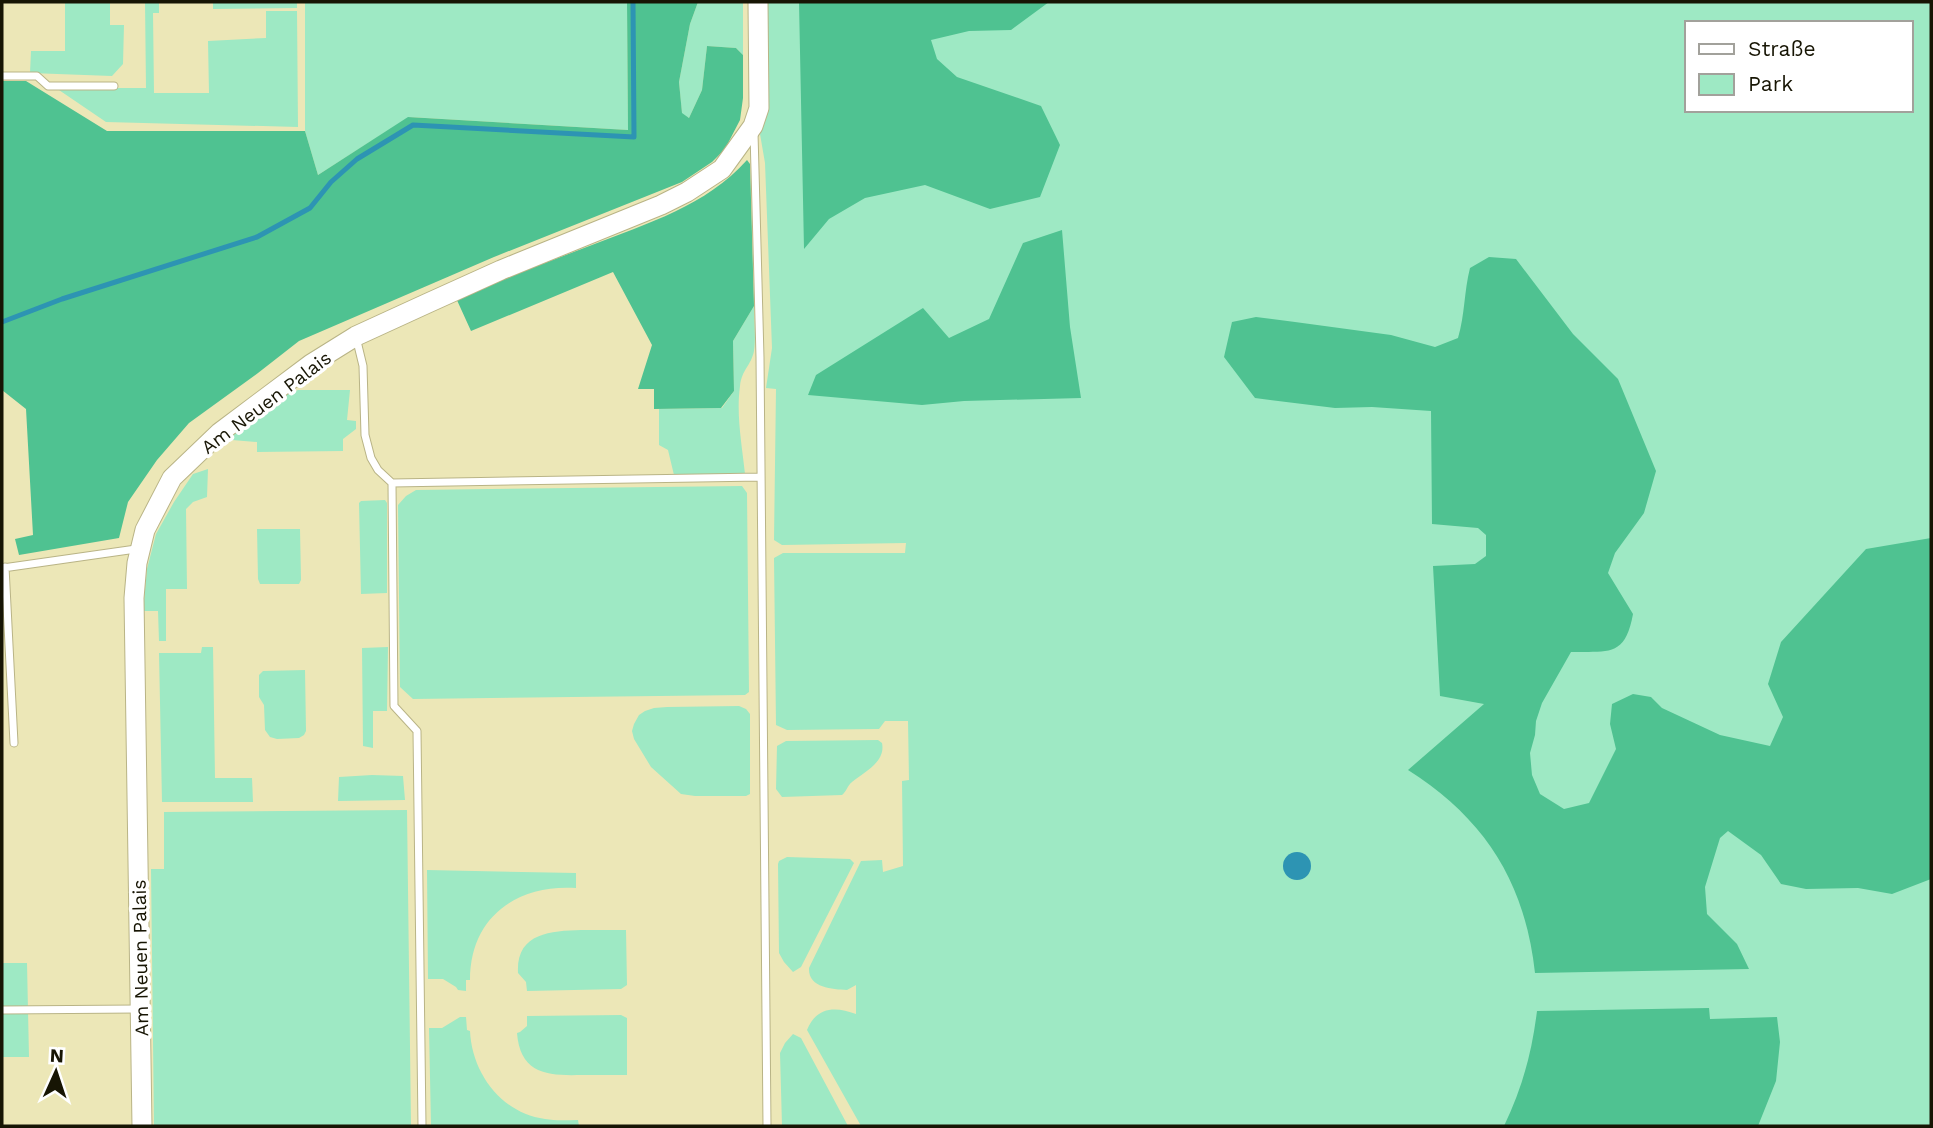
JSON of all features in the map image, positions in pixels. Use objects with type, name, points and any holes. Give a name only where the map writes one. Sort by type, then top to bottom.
[{"type":"street","name":"Am Neuen Palais","points":[[142,1126],[134,598],[136,563],[145,530],[172,478],[219,433],[311,364],[356,337],[501,270],[687,192],[722,169],[753,127],[759,108],[758,2]]},
{"type":"lane","points":[[2,76],[37,76],[48,86],[114,86]]},
{"type":"lane","points":[[753,127],[757,193],[761,477],[767,1126]]},
{"type":"lane","points":[[356,337],[363,366],[365,435],[378,470],[392,484],[394,706],[417,731],[422,1126]]},
{"type":"lane","points":[[392,484],[761,477]]},
{"type":"lane","points":[[14,743],[3,567],[132,551],[140,547]]},
{"type":"lane","points":[[2,1010],[140,1009]]},
{"type":"green space","points":[[65,2],[110,2],[110,25],[124,25],[123,64],[112,76],[30,73],[31,51],[65,51]]},
{"type":"green space","points":[[145,2],[159,2],[159,13],[153,13],[154,93],[209,93],[208,41],[266,38],[266,11],[297,11],[298,127],[106,122],[56,88],[146,88]]},
{"type":"green space","points":[[213,2],[297,2],[297,8],[213,9]]},
{"type":"green space","points":[[305,2],[627,2],[628,130],[409,117],[318,175],[305,131]]},
{"type":"green space","points":[[627,2],[698,2],[690,24],[679,82],[682,113],[689,118],[702,90],[707,46],[736,48],[743,55],[740,120],[725,149],[712,162],[682,182],[494,257],[299,341],[189,423],[157,460],[128,502],[119,538],[19,555],[15,539],[33,535],[26,409],[2,390],[2,81],[26,81],[107,131],[305,131],[318,175],[408,117],[628,130]]},
{"type":"green space","points":[[698,2],[743,2],[743,55],[736,48],[707,46],[702,90],[689,118],[682,114],[679,82],[690,24]]},
{"type":"green space","points":[[766,2],[1931,2],[1931,1126],[861,1126],[807,1030],[816,1017],[827,1010],[856,1014],[856,985],[847,990],[822,986],[812,980],[809,968],[861,861],[882,860],[883,872],[903,866],[902,781],[909,780],[908,721],[885,721],[879,729],[787,730],[776,725],[774,558],[783,553],[905,553],[906,543],[782,545],[774,540],[776,389],[766,388],[772,348],[765,163],[760,134],[765,121]]},
{"type":"green space","points":[[799,2],[1049,2],[1011,30],[969,31],[931,40],[937,59],[957,77],[1041,106],[1060,145],[1040,197],[990,209],[925,185],[865,198],[829,219],[804,249]]},
{"type":"green space","points":[[747,160],[750,164],[754,306],[733,341],[734,391],[721,408],[654,409],[654,389],[638,389],[652,345],[613,272],[471,331],[456,298],[675,211],[713,190]]},
{"type":"green space","points":[[1062,230],[1070,327],[1081,398],[964,401],[922,405],[808,395],[816,375],[923,308],[949,338],[989,319],[1023,243]]},
{"type":"green space","points":[[1489,257],[1516,259],[1573,334],[1618,379],[1656,471],[1644,513],[1615,553],[1608,573],[1633,614],[1630,628],[1620,645],[1613,649],[1571,652],[1542,703],[1530,753],[1532,775],[1540,794],[1564,809],[1589,803],[1616,749],[1610,724],[1612,704],[1633,694],[1651,697],[1662,708],[1720,735],[1770,746],[1783,717],[1768,684],[1781,642],[1866,549],[1931,538],[1931,879],[1892,894],[1858,888],[1806,889],[1781,884],[1761,855],[1728,831],[1720,838],[1705,887],[1707,914],[1737,944],[1749,969],[1535,973],[1522,910],[1497,856],[1459,810],[1408,770],[1484,704],[1440,696],[1433,566],[1475,564],[1486,556],[1486,535],[1478,528],[1432,524],[1431,411],[1372,407],[1335,408],[1255,398],[1224,357],[1232,322],[1256,317],[1391,335],[1435,347],[1458,338],[1470,268]]},
{"type":"green space","points":[[754,306],[754,351],[743,375],[739,397],[745,474],[674,475],[668,450],[659,445],[659,409],[722,408],[734,391],[733,341]]},
{"type":"green space","points":[[298,390],[350,390],[347,420],[356,421],[356,429],[343,439],[343,451],[257,452],[257,442],[232,440],[217,450],[265,408]]},
{"type":"green space","points":[[208,469],[207,497],[193,502],[186,509],[187,589],[166,589],[166,641],[159,641],[158,611],[143,611],[147,569],[156,534],[193,474]]},
{"type":"green space","points":[[742,486],[747,493],[749,692],[745,695],[413,699],[400,687],[398,505],[416,490]]},
{"type":"green space","points":[[385,500],[387,593],[361,594],[359,503]]},
{"type":"green space","points":[[257,529],[300,529],[299,584],[260,584]]},
{"type":"green space","points":[[202,647],[213,647],[215,778],[252,778],[253,802],[162,802],[159,653],[201,653]]},
{"type":"green space","points":[[388,647],[387,711],[373,711],[373,748],[363,746],[362,648]]},
{"type":"green space","points":[[305,670],[304,735],[299,738],[270,737],[265,730],[264,705],[259,697],[259,675],[263,671]]},
{"type":"green space","points":[[739,706],[750,714],[750,794],[746,796],[681,794],[651,767],[634,739],[632,731],[639,715],[654,708]]},
{"type":"green space","points":[[878,740],[882,743],[881,756],[850,784],[842,795],[782,797],[776,789],[777,746],[786,741]]},
{"type":"green space","points":[[403,776],[405,800],[338,801],[339,777]]},
{"type":"green space","points":[[407,810],[411,1126],[154,1126],[151,869],[164,869],[164,812]]},
{"type":"green space","points":[[787,857],[850,859],[854,863],[801,967],[793,972],[779,953],[778,864]]},
{"type":"green space","points":[[427,870],[576,873],[576,888],[535,892],[501,909],[488,922],[478,938],[472,958],[470,980],[466,980],[466,991],[458,990],[443,979],[428,979]]},
{"type":"green space","points":[[569,930],[626,930],[627,985],[621,989],[527,991],[526,982],[518,973],[519,960],[529,942],[537,937]]},
{"type":"green space","points":[[2,963],[27,963],[29,1057],[2,1057]]},
{"type":"green space","points":[[1709,1008],[1710,1019],[1777,1017],[1780,1042],[1776,1081],[1758,1126],[1504,1126],[1525,1070],[1537,1011]]},
{"type":"green space","points":[[621,1015],[627,1018],[627,1075],[547,1073],[530,1065],[519,1047],[517,1033],[527,1026],[527,1016]]},
{"type":"green space","points":[[460,1017],[466,1017],[476,1062],[483,1076],[502,1100],[529,1115],[549,1120],[578,1120],[579,1126],[431,1126],[429,1028],[442,1028]]},
{"type":"green space","points":[[793,1034],[801,1038],[848,1126],[782,1126],[780,1053]]},
{"type":"water","points":[[1297,852],[1307,856],[1311,866],[1307,876],[1297,880],[1287,876],[1283,866],[1287,856]]},
{"type":"waterway","points":[[2,322],[62,299],[257,237],[310,208],[331,182],[357,159],[413,125],[634,137],[633,2]]}]
